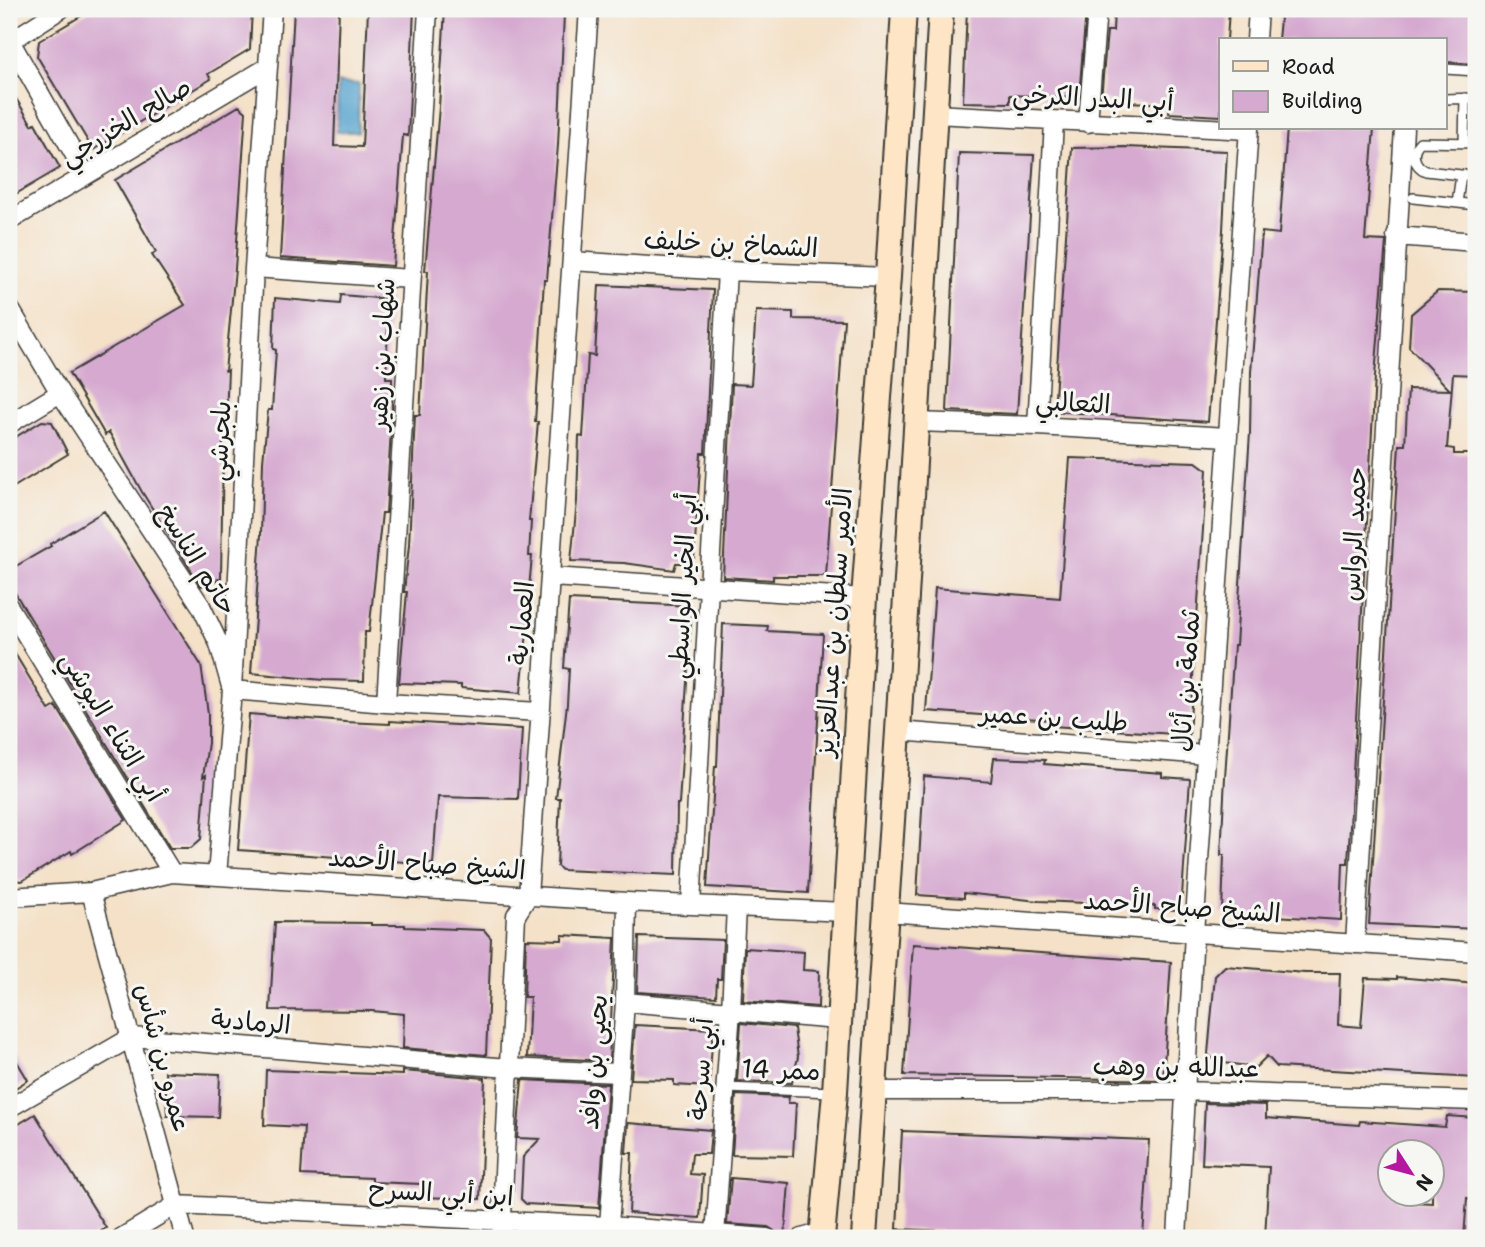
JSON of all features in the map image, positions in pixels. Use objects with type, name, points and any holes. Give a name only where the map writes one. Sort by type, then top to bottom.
[{"type":"street","points":[[61,9],[9,41],[86,174]]},
{"type":"street","name":"بلجرشي","points":[[217,876],[232,690],[254,268],[272,9]]},
{"type":"street","name":"شهاب بن زهير","points":[[386,703],[428,9]]},
{"type":"street","name":"العمارية","points":[[501,1230],[516,915],[528,896],[589,9]]},
{"type":"street","name":"الأمير سلطان بن عبدالعزيز","points":[[816,1236],[835,1092],[864,597],[888,277],[904,9]]},
{"type":"street","points":[[864,1238],[898,731],[941,9]]},
{"type":"street","points":[[1088,123],[1097,9]]},
{"type":"street","points":[[1256,38],[1258,9]]},
{"type":"street","name":"صالح الخزرجي","points":[[9,221],[268,67]]},
{"type":"street","name":"أبي البدر الكرخي","points":[[934,114],[1054,122],[1219,128]]},
{"type":"street","points":[[1037,426],[1054,122]]},
{"type":"street","name":"ثمامة بن أثال","points":[[1177,1238],[1194,933],[1249,130]]},
{"type":"street","name":"حميد الرواس","points":[[1356,944],[1404,130]]},
{"type":"street","points":[[1396,236],[1476,243]]},
{"type":"street","name":"الشماخ بن خليف","points":[[572,261],[727,271],[888,277]]},
{"type":"street","points":[[254,268],[411,279]]},
{"type":"street","name":"أبي الخير الواسطي","points":[[691,905],[727,271]]},
{"type":"street","name":"حاتم الناسخ","points":[[9,307],[60,393],[201,606],[219,644],[232,690]]},
{"type":"street","points":[[9,424],[60,393]]},
{"type":"street","name":"الثعالبي","points":[[916,422],[1228,437]]},
{"type":"street","points":[[552,577],[864,597]]},
{"type":"street","name":"أبي الثناء البوشي","points":[[9,607],[172,873]]},
{"type":"street","points":[[232,690],[540,712]]},
{"type":"street","name":"طليب بن عمير","points":[[898,731],[1206,755]]},
{"type":"street","name":"الشيخ صباح الأحمد","points":[[9,897],[91,892],[172,873],[627,902],[845,912]]},
{"type":"street","name":"عمرو بن شأس","points":[[91,892],[185,1238]]},
{"type":"street","name":"يحيى بن وافد","points":[[609,1226],[625,1002],[627,902]]},
{"type":"street","name":"أبي سرحة","points":[[715,1235],[736,907]]},
{"type":"street","name":"الشيخ صباح الأحمد","points":[[885,912],[1476,952]]},
{"type":"street","points":[[625,1002],[838,1020]]},
{"type":"street","points":[[9,1108],[132,1037]]},
{"type":"street","name":"الرمادية","points":[[132,1037],[508,1068],[618,1073]]},
{"type":"street","name":"عبدالله بن وهب","points":[[875,1091],[1185,1091],[1476,1101]]},
{"type":"street","points":[[121,1238],[176,1205]]},
{"type":"street","name":"ابن أبي السرح","points":[[176,1205],[501,1230],[609,1226],[767,1238]]},
{"type":"lane","points":[[1446,69],[1476,71]]},
{"type":"lane","points":[[1464,143],[1465,98]]},
{"type":"lane","points":[[1446,99],[1476,99]]},
{"type":"lane","points":[[1476,143],[1420,142],[1414,151],[1416,164],[1426,172],[1476,175]]},
{"type":"lane","points":[[1457,203],[1461,175]]},
{"type":"lane","points":[[1413,198],[1476,205]]},
{"type":"lane","name":"ممر 14","points":[[726,1088],[835,1092]]},
{"type":"water","points":[[338,83],[359,84],[358,132],[337,132]]},
{"type":"building","points":[[93,9],[252,9],[250,49],[208,74],[211,79],[93,150],[37,56],[39,41]]},
{"type":"building","points":[[294,9],[339,9],[334,146],[362,147],[368,9],[414,9],[408,136],[403,135],[393,266],[280,258]]},
{"type":"building","points":[[445,9],[564,14],[558,145],[547,280],[544,280],[535,422],[538,422],[529,521],[529,556],[532,556],[530,600],[521,693],[461,688],[461,685],[399,683],[407,592],[404,592],[415,415],[420,415],[428,271],[425,271]]},
{"type":"building","points":[[967,9],[1086,9],[1079,98],[1010,95],[1010,103],[963,102]]},
{"type":"building","points":[[1114,9],[1229,9],[1227,38],[1219,38],[1219,116],[1169,113],[1170,104],[1101,99],[1107,31],[1113,31]]},
{"type":"building","points":[[1281,9],[1471,9],[1476,17],[1476,64],[1446,62],[1446,38],[1278,38]]},
{"type":"building","points":[[9,87],[32,125],[35,123],[60,168],[9,198]]},
{"type":"building","points":[[239,106],[246,112],[225,371],[228,370],[223,441],[221,578],[201,586],[142,492],[109,432],[105,435],[69,373],[185,305],[152,255],[156,252],[115,180]]},
{"type":"building","points":[[1287,130],[1374,130],[1365,240],[1386,241],[1375,376],[1348,863],[1343,863],[1341,920],[1222,913],[1224,855],[1221,855],[1225,777],[1262,232],[1279,234]]},
{"type":"building","points":[[1072,148],[1227,151],[1208,422],[1054,411]]},
{"type":"building","points":[[959,153],[1034,155],[1017,414],[947,411]]},
{"type":"building","points":[[599,285],[713,290],[705,453],[701,453],[694,558],[687,563],[676,563],[674,570],[624,563],[571,561],[577,501],[579,436],[583,437],[588,355],[595,356]]},
{"type":"building","points":[[1438,291],[1476,292],[1476,375],[1453,374],[1447,448],[1454,449],[1454,454],[1476,454],[1476,929],[1369,924],[1399,445],[1405,445],[1408,389],[1450,390],[1409,347],[1411,314]]},
{"type":"building","points":[[341,295],[389,299],[386,378],[392,378],[392,413],[386,513],[382,513],[369,632],[365,632],[364,681],[251,673],[261,535],[263,461],[268,410],[272,410],[276,350],[273,349],[275,298],[340,304]]},
{"type":"building","points":[[756,311],[793,312],[793,319],[844,320],[826,576],[773,576],[773,580],[723,577],[732,384],[751,385]]},
{"type":"building","points":[[42,421],[52,422],[68,454],[9,490],[9,441]]},
{"type":"building","points":[[1070,458],[1196,462],[1207,470],[1189,735],[1052,726],[1052,720],[926,711],[935,588],[1060,598]]},
{"type":"building","points":[[104,511],[201,665],[208,713],[208,743],[203,777],[206,775],[201,839],[191,848],[170,848],[9,583],[9,570]]},
{"type":"building","points":[[569,600],[692,606],[677,804],[676,875],[562,870],[557,866],[560,798],[556,798],[567,704],[569,669],[564,668]]},
{"type":"building","points":[[723,624],[768,626],[767,631],[823,634],[808,893],[707,887],[717,766]]},
{"type":"building","points":[[9,644],[49,710],[56,706],[126,820],[22,881],[13,880],[9,873]]},
{"type":"building","points":[[249,714],[345,722],[390,724],[390,721],[522,729],[518,799],[438,797],[433,864],[238,850]]},
{"type":"building","points":[[994,758],[1045,760],[1044,764],[1162,773],[1162,777],[1190,779],[1181,910],[1155,909],[1155,906],[1039,901],[964,893],[964,898],[917,895],[924,776],[991,782]]},
{"type":"building","points":[[275,922],[371,923],[484,930],[491,938],[486,1055],[403,1048],[404,1014],[270,1010]]},
{"type":"building","points":[[562,935],[615,938],[609,1061],[527,1057],[530,997],[524,997],[526,939],[562,940]]},
{"type":"building","points":[[639,937],[723,940],[721,979],[717,979],[716,997],[637,992]]},
{"type":"building","points":[[913,944],[1171,962],[1163,1080],[904,1075]]},
{"type":"building","points":[[745,948],[804,952],[803,970],[819,971],[818,1007],[743,1001]]},
{"type":"building","points":[[1225,966],[1305,973],[1340,973],[1338,1025],[1361,1027],[1365,978],[1397,977],[1476,984],[1476,1078],[1277,1067],[1267,1056],[1256,1067],[1216,1062],[1208,1054],[1215,976]]},
{"type":"building","points":[[741,1023],[794,1028],[798,1057],[792,1083],[737,1081]]},
{"type":"building","points":[[635,1025],[713,1029],[709,1087],[674,1085],[674,1080],[631,1079]]},
{"type":"building","points":[[9,1048],[28,1080],[9,1092]]},
{"type":"building","points":[[266,1070],[403,1075],[403,1071],[485,1078],[480,1199],[421,1197],[422,1184],[372,1182],[372,1178],[301,1175],[304,1127],[264,1125]]},
{"type":"building","points":[[165,1072],[220,1074],[218,1117],[167,1116]]},
{"type":"building","points":[[522,1080],[608,1084],[599,1208],[526,1204],[521,1199],[523,1157],[540,1139],[517,1138]]},
{"type":"building","points":[[736,1095],[789,1097],[788,1103],[796,1103],[793,1156],[732,1155]]},
{"type":"building","points":[[1205,1103],[1266,1105],[1266,1118],[1359,1125],[1360,1121],[1445,1127],[1447,1116],[1476,1118],[1472,1199],[1467,1198],[1464,1238],[1265,1238],[1269,1167],[1202,1164]]},
{"type":"building","points":[[35,1114],[106,1228],[90,1238],[9,1238],[9,1130]]},
{"type":"building","points":[[628,1123],[711,1130],[709,1154],[692,1154],[690,1174],[703,1175],[700,1218],[629,1213],[632,1153],[626,1153]]},
{"type":"building","points":[[902,1131],[1149,1140],[1143,1238],[897,1229]]},
{"type":"building","points":[[731,1178],[789,1183],[785,1233],[768,1227],[727,1224]]}]
